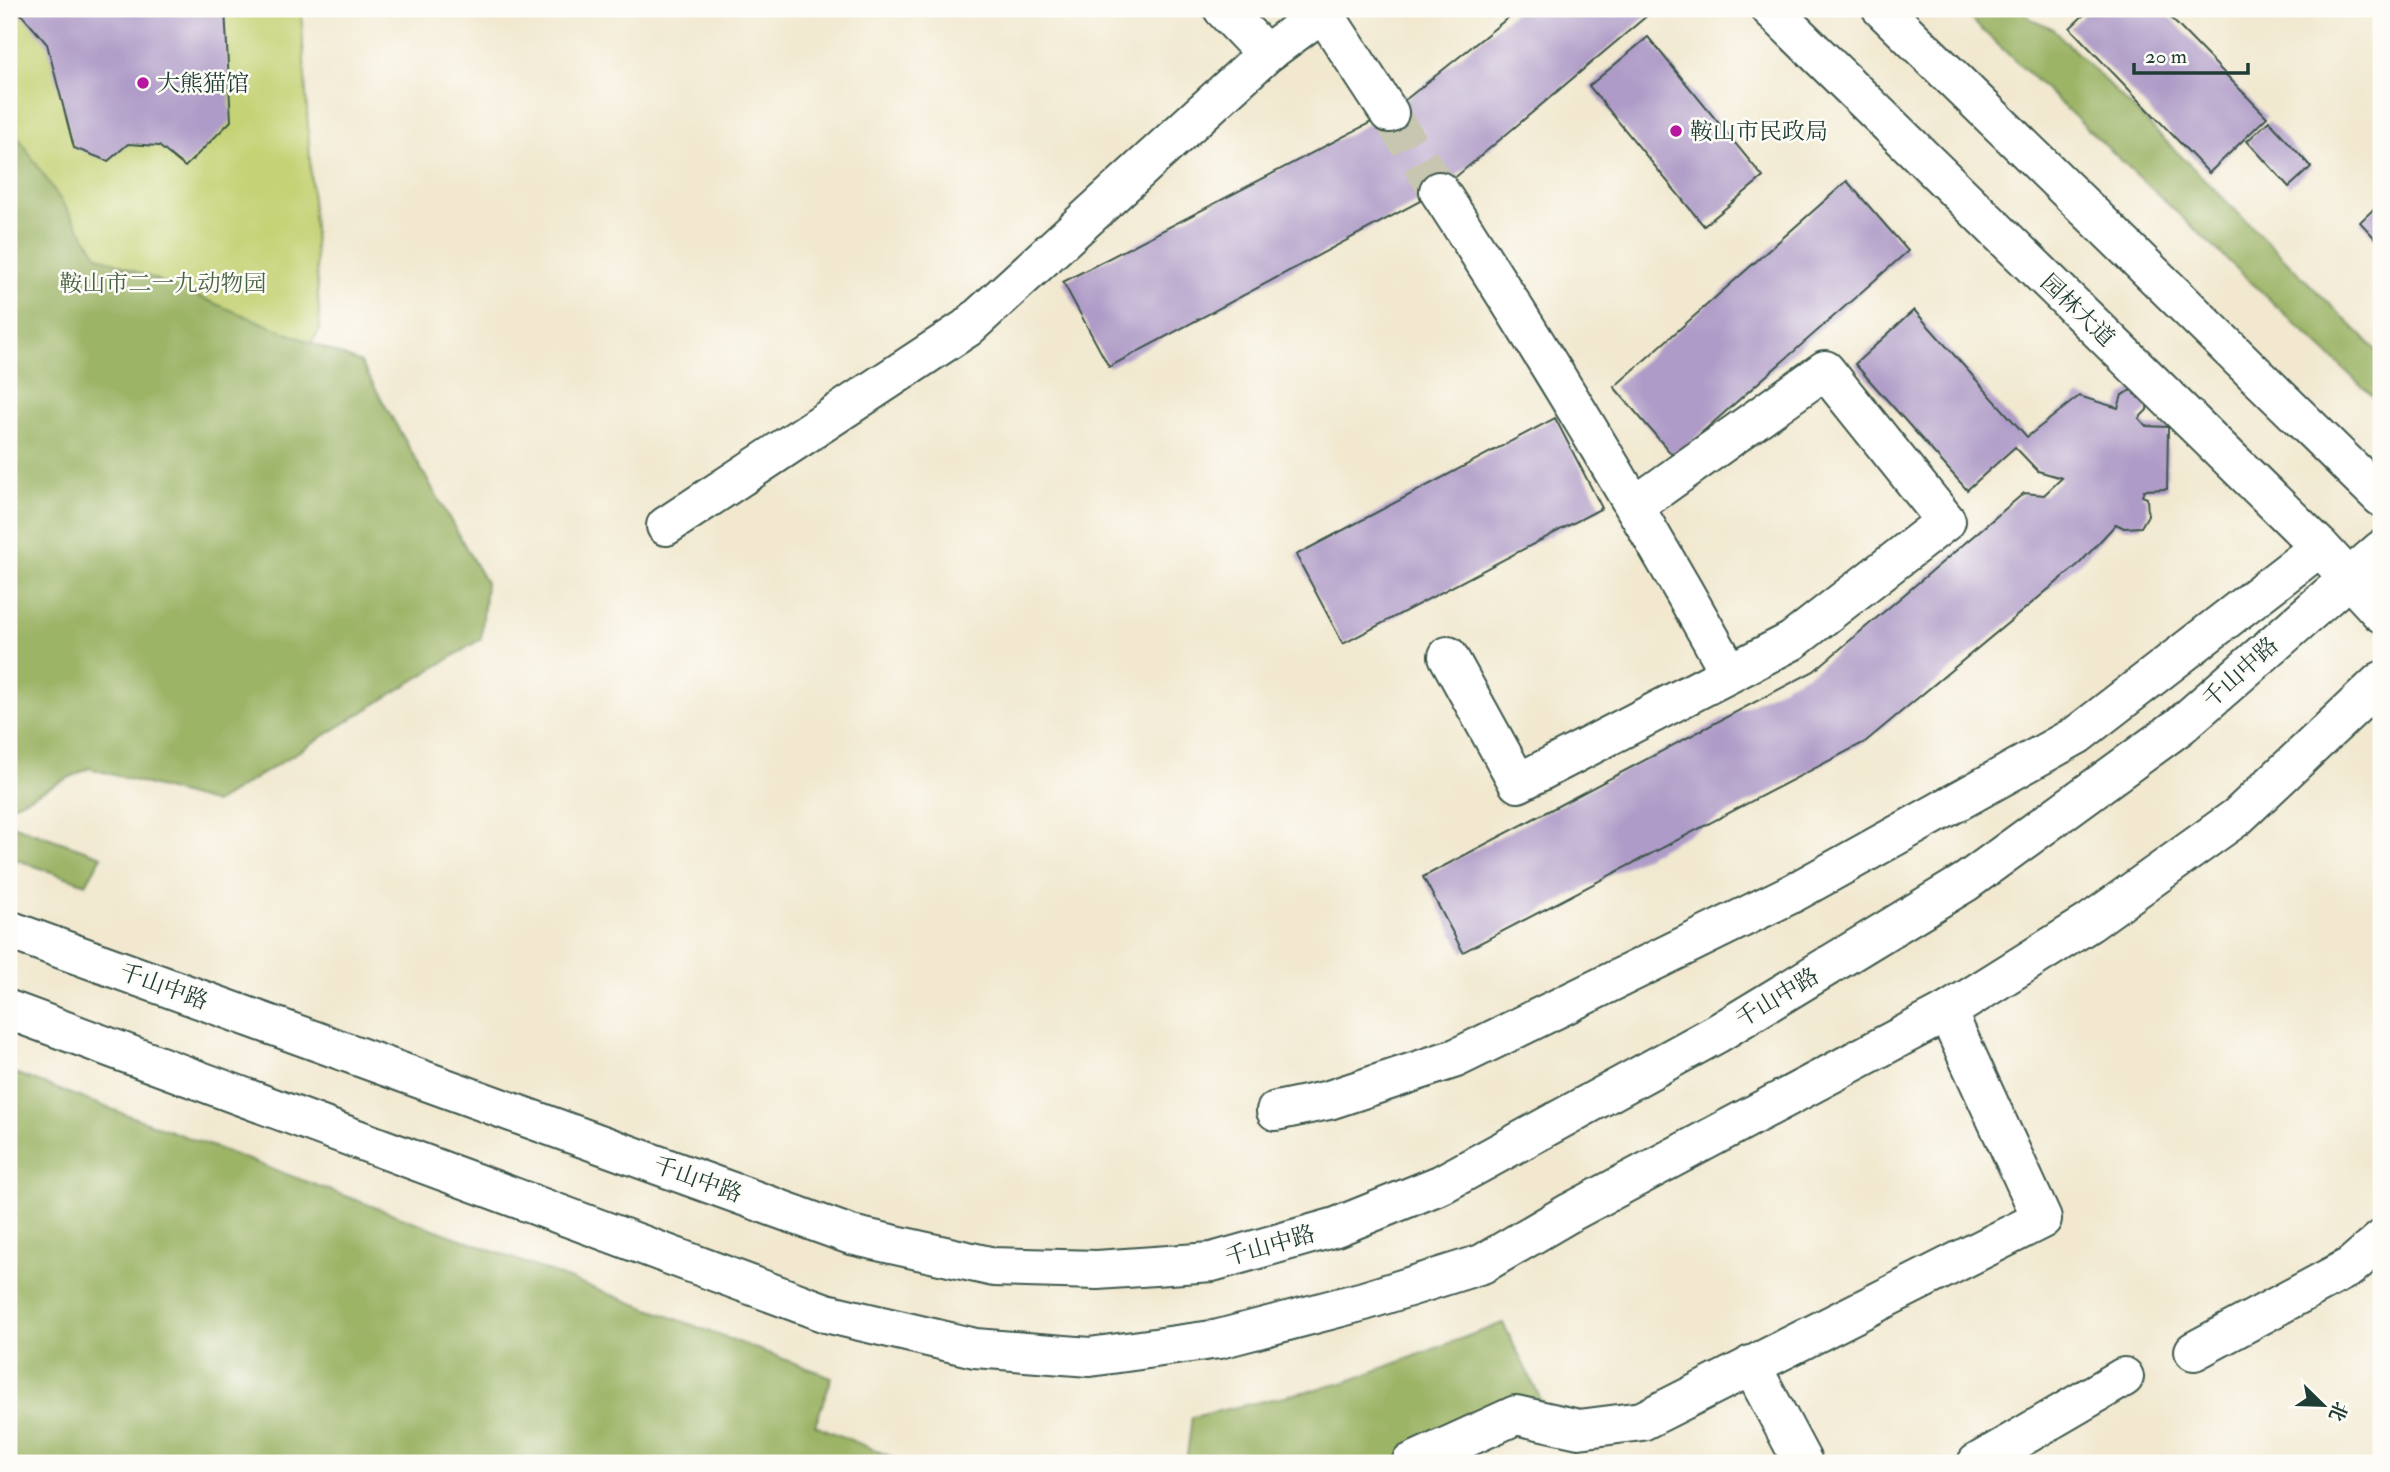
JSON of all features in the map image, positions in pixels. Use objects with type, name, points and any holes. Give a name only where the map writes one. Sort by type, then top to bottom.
[{"type":"main road","points":[[1223,9],[1266,54]]},
{"type":"main road","name":"园林大道","points":[[1771,9],[2319,547],[2381,614]]},
{"type":"main road","points":[[1882,9],[2381,497]]},
{"type":"main road","points":[[666,526],[967,328],[1266,54],[1325,10],[1389,113]]},
{"type":"main road","points":[[1439,191],[1531,333],[1636,505],[1730,673]]},
{"type":"main road","points":[[1448,656],[1518,783],[1792,641],[1946,521],[1825,370],[1636,505]]},
{"type":"main road","points":[[1276,1111],[1329,1100],[1456,1058],[1793,893],[2077,735],[2319,547]]},
{"type":"main road","name":"千山中路","points":[[9,930],[851,1234],[994,1267],[1097,1270],[1212,1262],[1336,1227],[1442,1184],[1718,1033],[1966,882],[2180,726],[2381,550]]},
{"type":"main road","points":[[9,1010],[826,1312],[975,1348],[1090,1357],[1219,1339],[1364,1301],[1482,1264],[1571,1212],[1947,1012],[2090,923],[2237,817],[2381,681]]},
{"type":"main road","points":[[1411,1463],[1516,1415],[1579,1429],[1642,1420],[2042,1219],[1947,1012]]},
{"type":"main road","points":[[2194,1351],[2350,1267],[2381,1240]]},
{"type":"main road","points":[[1751,1365],[1803,1463]]},
{"type":"main road","points":[[1977,1463],[2124,1377]]},
{"type":"green space","name":"鞍山市二一九动物园","points":[[9,9],[301,9],[320,330],[9,769]]},
{"type":"green space","points":[[1960,9],[2021,9],[2031,19],[2052,28],[2381,355],[2381,404]]},
{"type":"green space","points":[[9,123],[98,256],[361,363],[486,583],[481,639],[215,803],[89,768],[9,807]]},
{"type":"green space","points":[[9,824],[102,856],[86,884],[9,857]]},
{"type":"green space","points":[[9,1071],[832,1377],[815,1425],[901,1461],[919,1463],[9,1463]]},
{"type":"green space","points":[[1503,1323],[1550,1418],[1444,1463],[1186,1463],[1192,1417],[1343,1383]]},
{"type":"building","name":"大熊猫馆","points":[[23,9],[225,9],[231,121],[185,167],[159,146],[128,144],[108,161],[74,148],[47,44],[21,14]]},
{"type":"building","points":[[1519,9],[1655,9],[1439,191],[1109,367],[1063,282],[1389,113]]},
{"type":"building","points":[[2090,9],[2162,9],[2267,117],[2209,173],[2070,28]]},
{"type":"building","name":"鞍山市民政局","points":[[1648,37],[1763,177],[1704,226],[1589,86]]},
{"type":"building","points":[[2269,121],[2311,167],[2289,187],[2247,141]]},
{"type":"building","points":[[1847,181],[1908,251],[1674,457],[1614,387]]},
{"type":"building","points":[[2381,202],[2381,245],[2360,222]]},
{"type":"building","points":[[1914,310],[2027,437],[2079,396],[2118,408],[2122,395],[2135,388],[2148,396],[2147,410],[2139,418],[2146,426],[2168,427],[2167,489],[2144,490],[2142,496],[2147,498],[2148,515],[2141,527],[2124,528],[2116,524],[2080,563],[1865,742],[1463,952],[1423,877],[1814,671],[2024,493],[2044,495],[2062,478],[2038,471],[2015,447],[1967,490],[1855,364]]},
{"type":"building","points":[[1555,418],[1602,508],[1343,644],[1296,555]]},
{"type":"tunnel","points":[[1389,113],[1439,191]]},
{"type":"place","name":"大熊猫馆","points":[[143,83]]},
{"type":"place","name":"鞍山市民政局","points":[[1676,131]]}]
